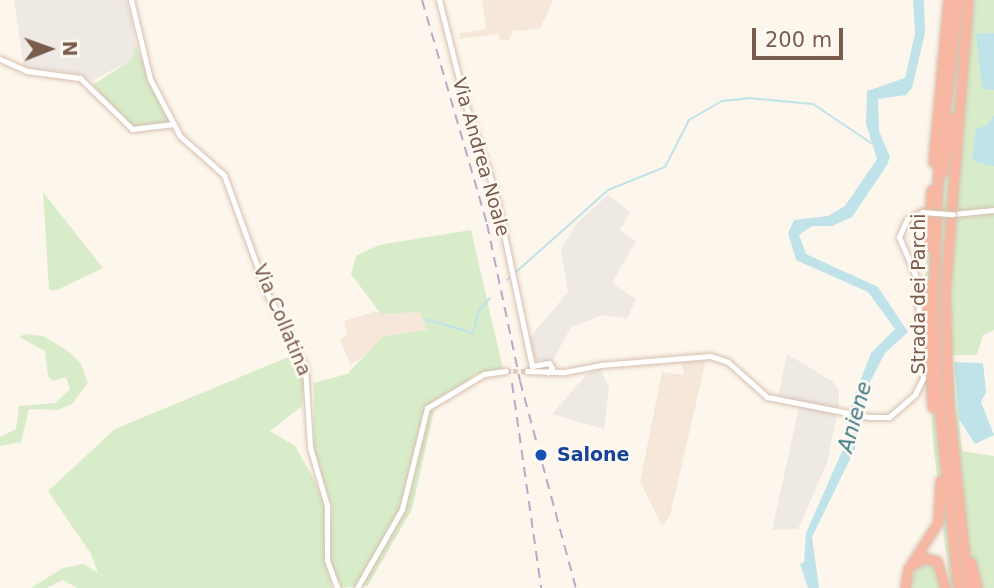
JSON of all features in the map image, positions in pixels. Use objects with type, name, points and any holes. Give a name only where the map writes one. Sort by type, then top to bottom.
[{"type":"highway","points":[[948,0],[928,228],[928,349],[952,588]]},
{"type":"highway","name":"Strada dei Parchi","points":[[958,0],[937,183],[933,301],[938,397],[960,588]]},
{"type":"highway","name":"Strada dei Parchi","points":[[958,0],[942,175],[938,274],[941,387],[960,588]]},
{"type":"highway","points":[[947,379],[946,251],[968,0]]},
{"type":"highway","points":[[942,175],[960,82]]},
{"type":"highway","points":[[938,274],[968,588]]},
{"type":"highway","points":[[906,588],[909,569],[938,522],[940,481]]},
{"type":"highway","points":[[959,504],[976,588]]},
{"type":"highway","points":[[909,569],[921,559],[934,560],[942,568],[945,588]]},
{"type":"street","name":"Via Collatina","points":[[131,0],[147,72],[186,143],[220,167],[267,293],[305,367],[310,447],[327,506],[327,560],[337,588]]},
{"type":"street","name":"Via Andrea Noale","points":[[439,0],[465,103],[495,192],[532,367]]},
{"type":"street","points":[[0,59],[27,71],[80,78],[132,129],[174,124]]},
{"type":"street","points":[[532,367],[575,370],[710,356],[728,362],[764,396],[869,417],[896,413],[922,382],[917,279],[899,237],[907,219],[922,212],[953,214],[994,210]]},
{"type":"street","points":[[532,367],[550,369]]},
{"type":"street","points":[[357,588],[402,509],[427,408],[479,376],[506,371]]},
{"type":"shaded area","points":[[14,0],[127,0],[136,46],[131,60],[92,81],[77,74],[24,67]]},
{"type":"shaded area","points":[[482,0],[553,0],[540,29],[513,31],[509,40],[500,40],[498,34],[459,39],[460,33],[486,29]]},
{"type":"shaded area","points":[[608,195],[630,212],[620,230],[636,241],[612,283],[636,299],[627,319],[603,315],[571,327],[552,362],[536,359],[527,341],[568,292],[561,250],[577,223]]},
{"type":"shaded area","points":[[373,312],[420,312],[428,330],[384,336],[370,353],[350,364],[340,339],[347,336],[344,321]]},
{"type":"shaded area","points":[[787,354],[832,381],[839,391],[839,405],[827,463],[798,529],[772,530],[800,403],[778,397]]},
{"type":"shaded area","points":[[706,360],[670,516],[662,526],[640,482],[662,372],[684,375],[682,363]]},
{"type":"shaded area","points":[[600,369],[609,387],[604,429],[552,414],[588,373]]},
{"type":"green space","points":[[946,0],[994,0],[994,330],[983,335],[977,355],[952,355],[962,451],[994,456],[994,588],[950,588],[933,442],[924,294]]},
{"type":"green space","points":[[136,46],[169,122],[142,129],[131,126],[93,85],[131,60]]},
{"type":"green space","points":[[43,192],[103,268],[57,290],[49,290]]},
{"type":"green space","points":[[471,230],[503,369],[475,374],[434,410],[412,509],[368,585],[342,588],[329,563],[332,506],[314,454],[314,383],[347,374],[384,336],[427,330],[420,312],[381,314],[351,274],[356,256],[379,245]]},
{"type":"green space","points":[[25,334],[43,336],[68,351],[81,364],[88,383],[72,404],[58,410],[29,409],[21,442],[0,446],[0,437],[16,429],[19,406],[55,403],[70,389],[66,377],[53,381],[48,376],[45,351],[19,337]]},
{"type":"green space","points":[[293,355],[304,383],[302,406],[270,431],[295,446],[315,481],[324,504],[325,559],[332,588],[77,588],[63,580],[47,588],[31,588],[63,568],[84,564],[98,573],[91,554],[48,491],[115,429]]},
{"type":"green space","points":[[932,561],[944,588],[909,588],[917,564]]},
{"type":"water","name":"Aniene","points":[[913,0],[924,0],[925,33],[912,88],[906,95],[878,99],[879,131],[890,157],[887,165],[852,217],[832,226],[812,226],[799,235],[806,254],[878,287],[908,332],[885,353],[869,384],[855,449],[812,537],[819,588],[808,588],[800,564],[804,562],[806,533],[851,431],[851,404],[871,353],[895,329],[868,292],[796,260],[788,233],[794,220],[828,216],[845,206],[877,159],[866,124],[867,91],[905,78],[915,34]]},
{"type":"water","points":[[994,33],[994,90],[982,89],[976,34]]},
{"type":"water","points":[[994,115],[994,166],[975,162],[972,157],[976,129],[987,125]]},
{"type":"water","points":[[954,362],[983,363],[986,392],[981,402],[994,435],[975,444],[959,419]]},
{"type":"waterway","points":[[516,272],[608,190],[665,167],[689,120],[722,101],[749,98],[813,104],[871,143]]},
{"type":"waterway","points":[[507,280],[510,277]]},
{"type":"waterway","points":[[425,319],[473,333],[479,311],[490,298]]},
{"type":"tunnel","points":[[506,371],[527,371]]},
{"type":"railway","points":[[422,0],[487,224],[520,381],[576,588]]},
{"type":"railway","points":[[512,383],[541,588]]},
{"type":"place","name":"Salone","points":[[541,455]]}]
